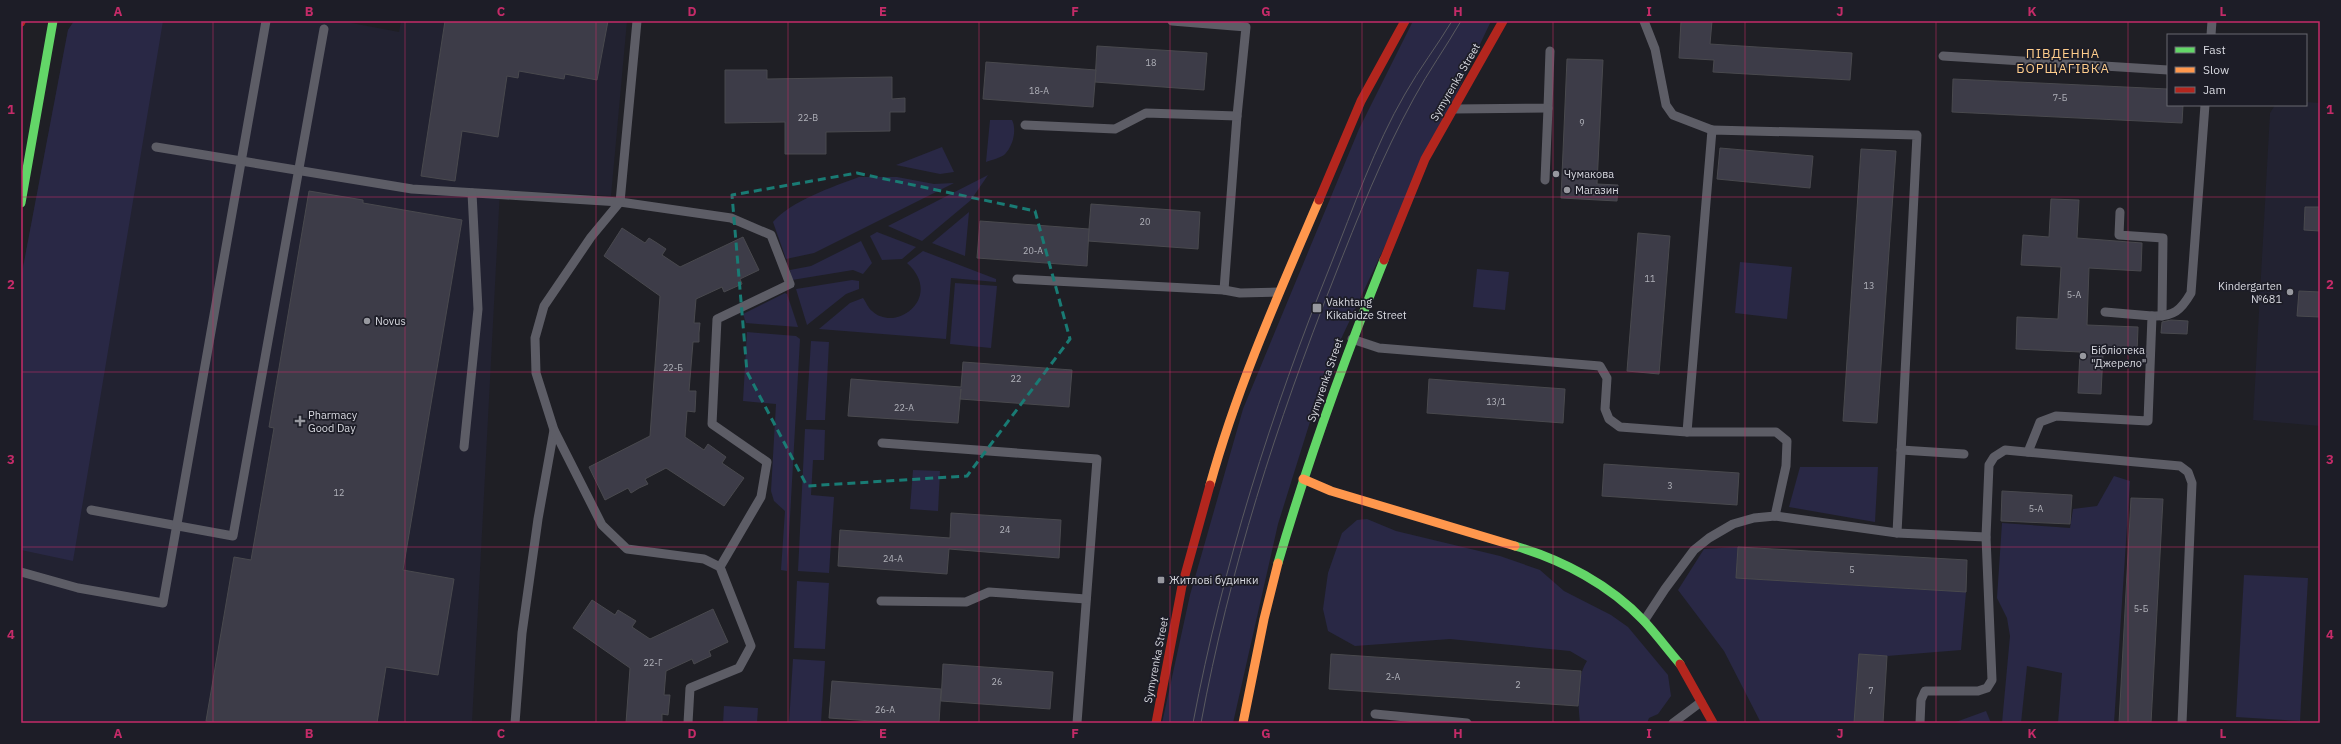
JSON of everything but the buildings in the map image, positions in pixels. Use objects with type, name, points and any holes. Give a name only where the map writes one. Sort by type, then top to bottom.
[{"type":"street","points":[[21,203],[53,21]]},
{"type":"street","name":"Symyrenka Street","points":[[1156,723],[1182,586],[1223,439],[1280,292],[1361,101],[1405,21]]},
{"type":"street","name":"Symyrenka Street","points":[[1243,723],[1264,619],[1303,479],[1352,339],[1425,159],[1503,21]]},
{"type":"street","points":[[1303,479],[1331,491],[1556,560],[1590,578],[1626,604],[1644,621],[1682,666],[1712,723]]},
{"type":"lane","points":[[21,572],[78,588],[163,603],[266,21]]},
{"type":"lane","points":[[637,21],[620,202],[591,237],[544,306],[535,338],[536,373],[554,430],[602,526],[627,549],[704,559],[720,567],[751,646],[739,668],[690,688],[688,723]]},
{"type":"lane","points":[[1172,21],[1246,27],[1236,116],[1224,290]]},
{"type":"lane","points":[[1644,21],[1655,49],[1666,105],[1673,114],[1712,130],[1917,135],[1897,533]]},
{"type":"lane","points":[[2211,34],[2212,21]]},
{"type":"lane","points":[[91,510],[233,536],[324,29]]},
{"type":"lane","points":[[1545,180],[1550,51]]},
{"type":"lane","points":[[1943,56],[2167,70]]},
{"type":"lane","points":[[2105,312],[2162,316],[2183,308],[2192,293],[2205,106]]},
{"type":"lane","points":[[1453,109],[1548,108]]},
{"type":"lane","points":[[1025,125],[1115,129],[1146,113],[1236,116]]},
{"type":"lane","points":[[1687,432],[1712,130]]},
{"type":"lane","points":[[156,147],[412,189],[620,202],[731,218],[771,236],[790,284],[717,319],[712,424],[767,462],[761,497],[720,567]]},
{"type":"lane","points":[[464,447],[478,309],[472,193]]},
{"type":"lane","points":[[2120,212],[2119,235],[2163,238],[2162,316]]},
{"type":"lane","points":[[1017,279],[1224,290],[1240,293],[1280,292]]},
{"type":"lane","points":[[2028,452],[2040,422],[2056,416],[2148,421],[2152,316]]},
{"type":"lane","points":[[1352,339],[1378,348],[1600,366],[1608,378],[1605,409],[1609,419],[1620,427],[1687,432],[1776,432],[1782,435],[1787,441],[1788,452],[1776,516]]},
{"type":"lane","points":[[515,723],[522,633],[538,519],[554,430]]},
{"type":"lane","points":[[882,443],[1097,459],[1077,723]]},
{"type":"lane","points":[[1901,450],[1964,454]]},
{"type":"lane","points":[[1920,723],[1921,700],[1925,692],[1978,691],[1987,688],[1992,680],[1986,537],[1989,465],[1994,457],[2005,450],[2180,466],[2188,472],[2192,483],[2182,723]]},
{"type":"lane","points":[[1644,621],[1665,589],[1694,550],[1709,538],[1733,524],[1754,518],[1776,516],[1897,533],[1986,537]]},
{"type":"lane","points":[[881,601],[966,602],[989,592],[1086,599]]},
{"type":"lane","points":[[1673,723],[1701,702]]},
{"type":"lane","points":[[1375,714],[1467,723]]},
{"type":"highlighted area","points":[[857,173],[1035,211],[1070,339],[967,476],[807,486],[747,372],[732,195]]},
{"type":"shaded area","points":[[74,21],[341,21],[399,32],[401,21],[627,21],[611,196],[500,190],[472,723],[21,723],[21,278],[68,30]]},
{"type":"shaded area","points":[[74,21],[163,21],[73,561],[21,550],[21,278],[68,30]]},
{"type":"shaded area","points":[[1413,21],[1491,21],[1341,339],[1314,409],[1278,524],[1233,723],[1162,723],[1190,595],[1243,409],[1359,129]]},
{"type":"shaded area","name":"Kindergarten №681","points":[[2307,102],[2320,103],[2320,426],[2253,420],[2270,113],[2274,106],[2307,106]]},
{"type":"shaded area","points":[[990,120],[1012,120],[1014,133],[1012,143],[1007,152],[998,158],[986,162]]},
{"type":"shaded area","points":[[942,147],[954,172],[940,174],[896,165]]},
{"type":"shaded area","points":[[988,175],[971,200],[922,241],[888,226]]},
{"type":"shaded area","points":[[859,177],[897,177],[934,184],[954,183],[814,253],[786,259],[773,222],[781,214],[801,201]]},
{"type":"shaded area","points":[[969,212],[965,256],[932,243]]},
{"type":"shaded area","points":[[877,232],[916,247],[902,259],[882,260],[870,236]]},
{"type":"shaded area","points":[[861,241],[872,263],[863,274],[853,270],[792,280],[790,270],[811,266]]},
{"type":"shaded area","points":[[923,251],[996,279],[996,282],[951,278],[946,339],[819,329],[850,303],[863,298],[872,311],[882,317],[893,318],[904,315],[913,308],[919,299],[921,288],[917,275],[907,263]]},
{"type":"shaded area","points":[[1740,262],[1792,267],[1787,319],[1735,313]]},
{"type":"shaded area","points":[[1477,269],[1509,272],[1505,310],[1473,307]]},
{"type":"shaded area","points":[[852,280],[859,281],[859,289],[846,294],[807,325],[796,289]]},
{"type":"shaded area","points":[[955,283],[997,286],[991,348],[950,344]]},
{"type":"shaded area","points":[[785,293],[787,294],[798,327],[746,323],[743,314]]},
{"type":"shaded area","points":[[747,332],[796,336],[800,339],[787,571],[781,570],[785,511],[774,501],[771,491],[776,404],[743,401]]},
{"type":"shaded area","points":[[811,341],[829,342],[825,420],[806,420]]},
{"type":"shaded area","points":[[805,429],[825,430],[824,460],[813,460],[811,495],[834,497],[829,573],[798,571]]},
{"type":"shaded area","points":[[1800,467],[1878,467],[1875,522],[1789,507]]},
{"type":"shaded area","points":[[913,470],[940,471],[938,511],[910,509]]},
{"type":"shaded area","points":[[2114,476],[2130,481],[2114,723],[2058,723],[2062,673],[2027,666],[2021,723],[2002,723],[2010,636],[2007,618],[1997,598],[2002,523],[2070,528],[2073,509],[2097,506]]},
{"type":"shaded area","points":[[1367,519],[1396,531],[1500,556],[1540,570],[1564,591],[1611,615],[1628,627],[1668,675],[1671,696],[1658,714],[1649,718],[1647,723],[1580,723],[1578,699],[1579,683],[1583,668],[1587,661],[1570,651],[1450,639],[1355,646],[1328,631],[1323,609],[1328,573],[1342,533],[1357,520]]},
{"type":"shaded area","points":[[1738,547],[1736,578],[1966,592],[1961,650],[1887,656],[1859,654],[1854,723],[1761,723],[1724,651],[1678,590],[1704,549]]},
{"type":"shaded area","points":[[2244,575],[2308,578],[2300,721],[2236,717]]},
{"type":"shaded area","points":[[797,581],[829,583],[825,649],[794,648]]},
{"type":"shaded area","points":[[793,659],[825,661],[821,723],[789,723]]},
{"type":"shaded area","points":[[724,706],[758,708],[757,723],[723,723]]},
{"type":"shaded area","points":[[1986,711],[1991,723],[1953,723]]},
{"type":"tram line","points":[[1193,723],[1205,664],[1234,548],[1288,376],[1365,178],[1384,134],[1410,85],[1452,21]]},
{"type":"tram line","points":[[1201,723],[1212,666],[1240,553],[1274,442],[1313,332],[1361,210],[1391,142],[1419,88],[1461,21]]},
{"type":"traffic: fast","points":[[21,203],[53,21]]},
{"type":"traffic: fast","points":[[1278,563],[1327,410],[1384,260]]},
{"type":"traffic: fast","points":[[1515,546],[1568,566],[1601,585],[1631,608],[1644,621],[1680,664]]},
{"type":"traffic: slow","points":[[1210,485],[1246,376],[1274,305],[1319,200]]},
{"type":"traffic: slow","points":[[1303,479],[1331,491],[1515,546]]},
{"type":"traffic: slow","points":[[1243,723],[1264,619],[1278,563]]},
{"type":"traffic: jam","points":[[1319,200],[1361,101],[1405,21]]},
{"type":"traffic: jam","points":[[1384,260],[1425,159],[1503,21]]},
{"type":"traffic: jam","points":[[1156,723],[1182,586],[1210,485]]},
{"type":"traffic: jam","points":[[1680,664],[1713,723]]},
{"type":"place","name":"Чумакова","points":[[1556,174]]},
{"type":"place","name":"Магазин","points":[[1567,190]]},
{"type":"place","name":"Kindergarten №681","points":[[2290,292]]},
{"type":"place","name":"Vakhtang Kikabidze Street","points":[[1317,308]]},
{"type":"place","name":"Novus","points":[[367,321]]},
{"type":"place","name":"Бібліотека \"Джерело\"","points":[[2083,356]]},
{"type":"place","name":"Pharmacy Good Day","points":[[300,421]]},
{"type":"place","name":"Житлові будинки","points":[[1161,580]]},
{"type":"district","name":"ПІВДЕННА БОРЩАГІВКА","points":[[2063,60]]}]
